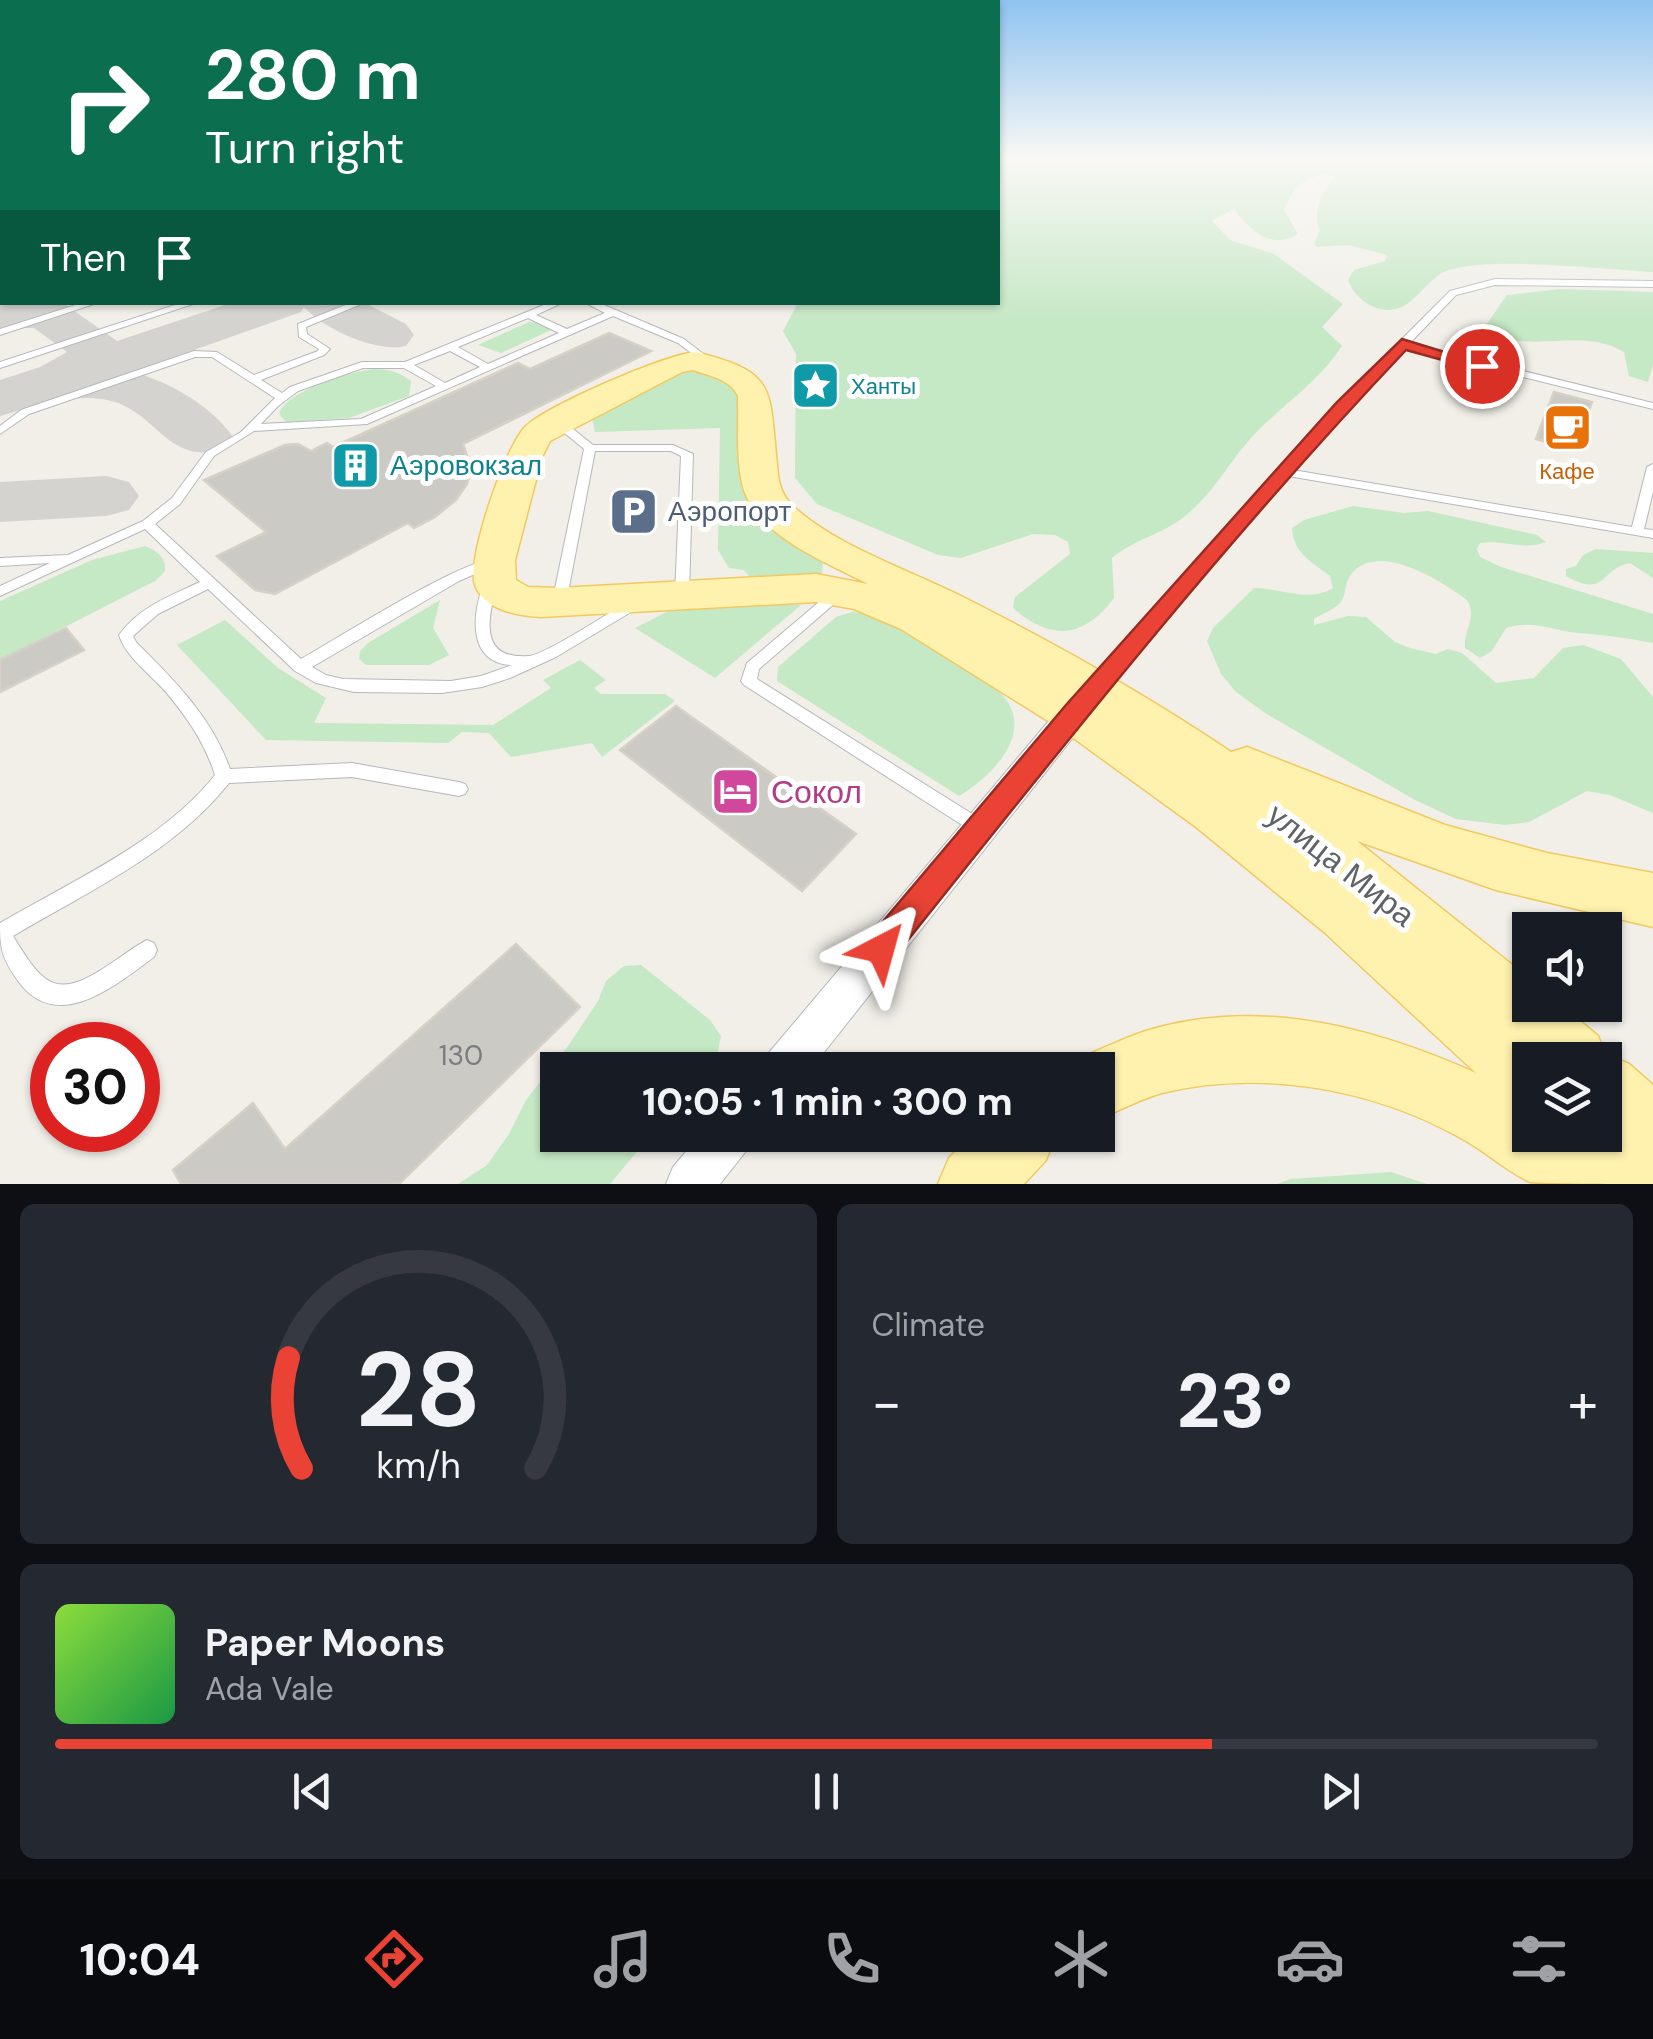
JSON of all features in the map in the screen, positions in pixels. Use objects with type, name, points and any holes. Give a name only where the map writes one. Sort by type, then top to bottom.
[{"type":"main road","points":[[1100,704],[781,516],[760,484],[752,389],[741,378],[690,362],[580,432],[546,428],[528,445],[494,567],[498,588],[506,595],[530,602],[559,603],[780,589],[842,590],[895,607],[1100,704],[1420,844],[1575,888],[1653,900]]},
{"type":"main road","name":"улица Мира","points":[[1100,704],[1356,873],[1553,1042]]},
{"type":"main road","name":"улица Мира","points":[[1100,704],[1201,798],[1329,898],[1512,1062]]},
{"type":"main road","points":[[1115,1078],[1154,1063],[1202,1052],[1288,1049],[1334,1058],[1434,1090],[1488,1115],[1536,1143],[1592,1184]]},
{"type":"main road","points":[[1622,1104],[1653,1132]]},
{"type":"main road","points":[[975,1184],[1005,1152]]},
{"type":"main road","points":[[1609,1152],[1644,1184]]},
{"type":"street","points":[[797,1052],[979,827],[1100,704]]},
{"type":"street","points":[[690,1184],[716,1152]]},
{"type":"lane","points":[[1100,704],[1285,472],[1442,302],[1472,285],[1527,280],[1653,284]]},
{"type":"lane","points":[[0,332],[86,305]]},
{"type":"lane","points":[[0,366],[187,305]]},
{"type":"lane","points":[[254,379],[322,353],[325,349],[302,334],[301,326],[354,305]]},
{"type":"lane","points":[[0,591],[147,524],[176,501],[210,454],[252,428],[282,396],[353,368],[406,364],[553,305]]},
{"type":"lane","points":[[595,305],[690,362]]},
{"type":"lane","points":[[252,428],[363,422],[612,313]]},
{"type":"lane","points":[[528,315],[568,332]]},
{"type":"lane","points":[[1402,344],[1653,406]]},
{"type":"lane","points":[[450,346],[489,368]]},
{"type":"lane","points":[[0,431],[37,407],[194,354],[214,354],[282,396]]},
{"type":"lane","points":[[406,364],[444,387]]},
{"type":"lane","points":[[147,524],[300,667],[328,683],[458,686],[493,677],[664,596],[686,454],[673,448],[580,432],[559,603]]},
{"type":"lane","points":[[1638,530],[1653,467]]},
{"type":"lane","points":[[1285,472],[1653,534]]},
{"type":"lane","points":[[0,562],[76,557]]},
{"type":"lane","points":[[300,667],[454,578],[494,567],[482,617],[485,643],[500,659],[533,659]]},
{"type":"lane","points":[[147,950],[84,990],[62,996],[48,994],[36,986],[0,933],[194,813],[214,794],[224,776],[220,762],[192,713],[126,635],[135,622],[154,610],[210,583]]},
{"type":"lane","points":[[842,590],[752,667],[749,681],[979,827]]},
{"type":"lane","points":[[224,776],[352,770],[459,788]]},
{"type":"green space","points":[[1000,214],[1224,214],[1212,221],[1230,240],[1274,254],[1343,304],[1322,327],[1342,346],[1321,372],[1250,439],[1195,507],[1112,558],[1114,598],[1091,621],[1066,631],[1041,626],[1013,608],[1015,597],[1070,554],[1068,542],[1055,535],[1033,534],[961,558],[938,555],[817,504],[795,478],[796,354],[783,331],[797,305],[1000,305]]},
{"type":"green space","points":[[1239,214],[1286,214],[1298,234],[1288,239],[1270,239]]},
{"type":"green space","points":[[1653,214],[1653,272],[1551,265],[1472,266],[1443,272],[1406,304],[1381,309],[1364,301],[1348,280],[1354,270],[1385,261],[1387,255],[1349,245],[1317,247],[1317,217]]},
{"type":"green space","points":[[1561,289],[1653,292],[1653,365],[1648,382],[1629,376],[1624,352],[1607,345],[1573,340],[1522,341],[1489,332],[1486,325],[1507,295]]},
{"type":"green space","points":[[529,322],[551,330],[501,353],[478,345]]},
{"type":"green space","points":[[374,369],[394,372],[411,381],[409,396],[349,418],[286,422],[279,414],[306,390]]},
{"type":"green space","points":[[683,369],[701,371],[744,391],[749,485],[823,563],[822,573],[811,578],[752,580],[744,570],[729,568],[718,550],[720,428],[595,432],[592,418]]},
{"type":"green space","points":[[1353,506],[1404,513],[1428,511],[1537,535],[1546,542],[1480,543],[1477,549],[1480,557],[1501,567],[1653,614],[1653,643],[1526,625],[1506,628],[1492,651],[1480,658],[1465,648],[1471,618],[1467,600],[1410,567],[1378,561],[1364,564],[1352,573],[1341,602],[1314,619],[1314,625],[1348,616],[1366,617],[1395,642],[1410,648],[1436,654],[1448,649],[1462,653],[1496,683],[1534,678],[1563,648],[1583,645],[1621,659],[1653,697],[1653,813],[1610,795],[1587,791],[1529,822],[1505,825],[1456,819],[1415,800],[1236,692],[1221,674],[1207,641],[1213,628],[1254,588],[1305,595],[1333,588],[1330,576],[1300,550],[1292,528],[1304,520]]},
{"type":"green space","points":[[145,546],[157,552],[164,562],[165,571],[155,581],[0,660],[0,601],[92,560]]},
{"type":"green space","points":[[1596,549],[1653,553],[1653,578],[1630,563],[1596,584],[1566,576],[1566,569],[1576,566],[1583,555]]},
{"type":"green space","points":[[440,600],[433,628],[449,655],[429,665],[366,665],[359,659],[360,651],[368,643]]},
{"type":"green space","points":[[726,603],[801,605],[715,678],[635,628],[677,607]]},
{"type":"green space","points":[[852,612],[873,616],[892,626],[982,678],[1007,701],[1014,729],[1010,743],[994,768],[959,796],[777,681],[778,667],[836,617]]},
{"type":"green space","points":[[225,620],[278,668],[326,698],[314,723],[493,725],[551,688],[543,680],[580,660],[606,680],[594,688],[601,694],[665,694],[675,701],[602,757],[592,743],[511,757],[489,733],[462,732],[448,743],[266,740],[177,645]]},
{"type":"green space","points":[[641,965],[710,1020],[721,1036],[718,1052],[563,1052],[598,1001],[606,981],[624,966]]},
{"type":"green space","points":[[540,1082],[540,1152],[637,1152],[610,1184],[458,1184],[487,1165]]},
{"type":"green space","points":[[1391,1172],[1427,1184],[1277,1184],[1291,1179]]},
{"type":"building","name":"Аэровокзал","points":[[609,333],[651,351],[463,444],[471,468],[467,484],[456,500],[435,517],[414,528],[408,523],[275,594],[255,590],[217,556],[266,532],[204,480],[285,445],[298,444],[311,451],[327,443],[333,447],[518,363],[530,369]]},
{"type":"building","points":[[1554,392],[1592,402],[1573,450],[1536,439]]},
{"type":"building","points":[[66,628],[84,650],[0,692],[0,660]]},
{"type":"building","name":"Сокол","points":[[676,706],[856,834],[802,891],[620,750]]},
{"type":"building","points":[[516,944],[580,1007],[399,1184],[181,1184],[173,1170],[253,1103],[285,1149]]},
{"type":"taxiway","points":[[59,379],[275,305]]},
{"type":"taxiway","points":[[331,305],[388,335]]},
{"type":"taxiway","points":[[0,313],[46,313],[95,348],[89,363],[59,379]]},
{"type":"taxiway","points":[[0,399],[59,379]]},
{"type":"taxiway","points":[[59,385],[122,386],[153,400],[203,437]]},
{"type":"taxiway","points":[[0,502],[106,496]]},
{"type":"place","name":"Ханты","points":[[816,386]]},
{"type":"place","name":"Кафе","points":[[1567,427]]},
{"type":"place","name":"Аэровокзал","points":[[355,465]]},
{"type":"place","name":"Аэропорт","points":[[633,511]]},
{"type":"place","name":"Сокол","points":[[736,792]]},
{"type":"route","points":[[881,949],[1075,712],[1402,344],[1482,366]]}]
